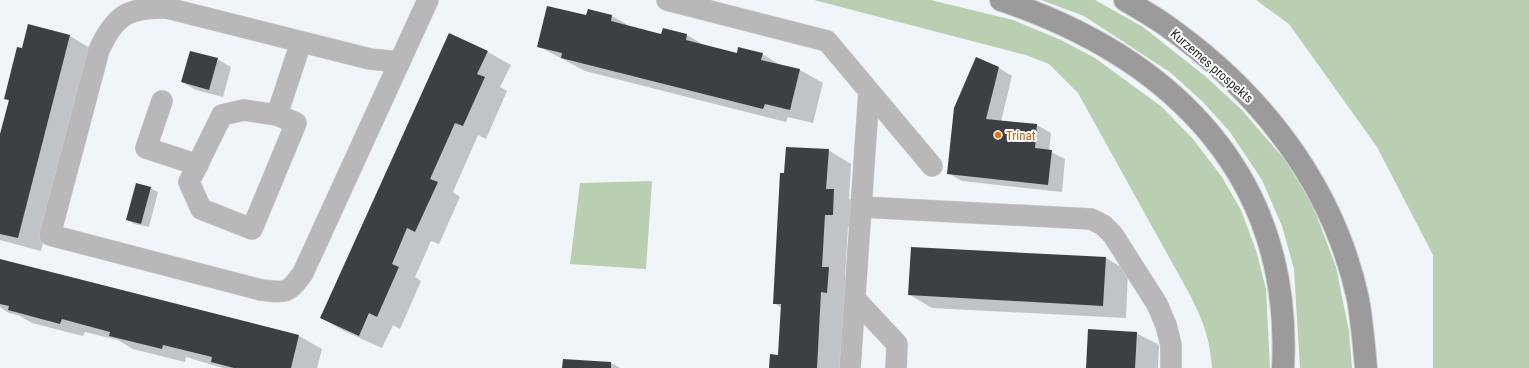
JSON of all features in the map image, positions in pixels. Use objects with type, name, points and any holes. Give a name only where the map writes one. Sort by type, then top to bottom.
[{"type":"main road","points":[[1001,0],[1063,24],[1097,41],[1128,60],[1180,101],[1203,124],[1222,148],[1239,173],[1253,199],[1266,231],[1274,259],[1284,326],[1283,368]]},
{"type":"main road","name":"Kurzemes prospekts","points":[[1125,0],[1164,24],[1209,59],[1243,90],[1270,120],[1294,152],[1316,186],[1334,223],[1346,257],[1358,299],[1366,368]]},
{"type":"street","points":[[399,62],[370,59],[167,8],[148,8],[131,12],[121,18],[113,26],[99,50],[50,235],[261,290],[279,292],[290,290],[303,273],[428,0]]},
{"type":"street","points":[[667,0],[827,41],[932,166]]},
{"type":"street","points":[[277,115],[301,42]]},
{"type":"street","points":[[850,368],[870,91]]},
{"type":"street","points":[[162,101],[146,148],[198,166]]},
{"type":"street","points":[[244,110],[277,115],[296,123],[252,229],[201,209],[189,182],[222,115],[244,110]]},
{"type":"street","points":[[862,207],[1091,219],[1103,225],[1117,240],[1157,304],[1166,324],[1171,345],[1172,368]]},
{"type":"street","points":[[855,299],[897,344],[896,368]]},
{"type":"green space","points":[[814,0],[931,0],[1013,20],[1061,40],[1095,58],[1162,107],[1193,139],[1222,177],[1241,210],[1256,250],[1266,289],[1270,368],[1212,368],[1210,348],[1205,330],[1190,295],[1078,93],[1049,64],[1026,55]]},
{"type":"green space","points":[[1041,0],[1095,0],[1143,27],[1205,76],[1242,110],[1285,160],[1313,206],[1336,267],[1349,331],[1352,368],[1300,368],[1294,269],[1282,226],[1262,180],[1230,132],[1203,102],[1171,73],[1084,16]]},
{"type":"green space","points":[[1256,0],[1529,0],[1529,368],[1433,368],[1433,255],[1377,147],[1289,24]]},
{"type":"green space","points":[[652,181],[646,269],[570,264],[580,183]]},
{"type":"building","points":[[547,6],[586,15],[588,9],[612,15],[611,21],[661,34],[663,28],[687,34],[686,40],[737,53],[738,47],[763,53],[761,60],[800,69],[790,110],[765,104],[763,109],[561,58],[562,53],[537,47]]},
{"type":"building","points":[[28,24],[70,35],[18,238],[0,234],[0,134],[9,100],[4,99],[17,47],[22,48]]},
{"type":"building","points":[[449,33],[488,51],[477,74],[485,77],[463,126],[455,123],[430,179],[438,182],[415,232],[407,228],[392,264],[399,267],[377,317],[369,313],[359,336],[320,318]]},
{"type":"building","points":[[190,51],[218,58],[209,90],[181,82]]},
{"type":"building","points":[[976,57],[999,67],[986,119],[1037,124],[1035,148],[1052,150],[1048,185],[947,174],[954,108]]},
{"type":"building","points":[[786,147],[829,149],[826,189],[834,189],[833,215],[825,215],[822,267],[829,267],[827,293],[821,292],[817,368],[769,368],[770,354],[778,355],[781,304],[773,304],[780,173],[784,173]]},
{"type":"building","points":[[136,183],[151,187],[141,224],[126,220]]},
{"type":"building","points":[[911,247],[1106,257],[1103,306],[908,295]]},
{"type":"building","points":[[0,259],[299,335],[291,368],[234,368],[211,362],[212,357],[163,345],[162,349],[109,336],[110,332],[62,319],[60,324],[8,310],[9,306],[0,304]]},
{"type":"building","points":[[1088,329],[1137,332],[1135,368],[1086,368]]},
{"type":"building","points":[[563,359],[611,362],[611,368],[562,368]]},
{"type":"place","name":"Trinat","points":[[998,135]]}]
